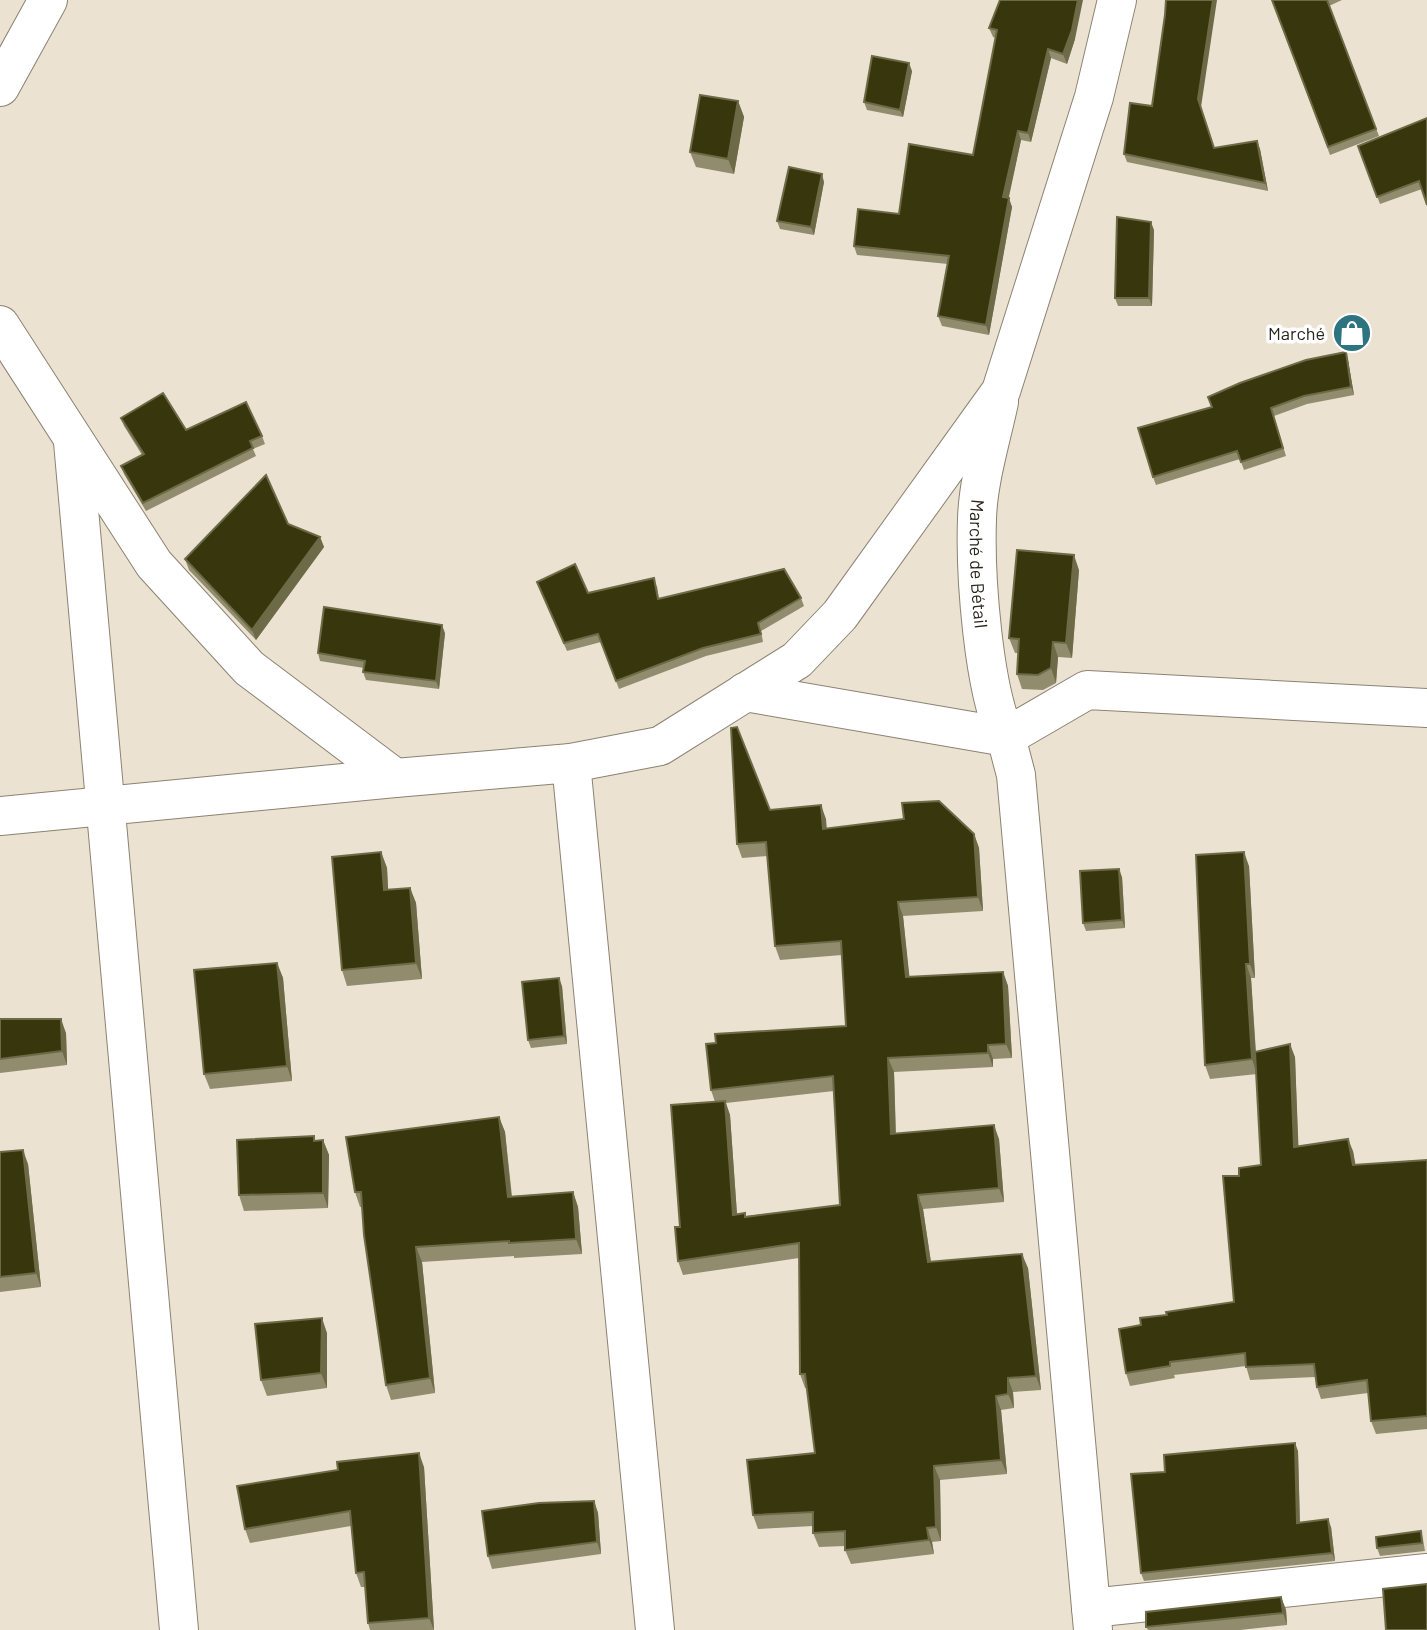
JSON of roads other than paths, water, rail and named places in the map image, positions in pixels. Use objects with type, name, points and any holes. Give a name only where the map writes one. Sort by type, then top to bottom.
[{"type":"street","points":[[0,87],[47,0]]},
{"type":"street","points":[[0,816],[571,763],[660,747],[797,660],[840,615],[1001,391],[1094,97],[1117,0]]},
{"type":"street","points":[[0,325],[154,564],[249,667],[395,778]]},
{"type":"street","name":"Marché de Bétail","points":[[1001,391],[977,518],[983,632],[996,716],[1006,737],[1016,775],[1092,1619]]},
{"type":"street","points":[[72,437],[179,1630]]},
{"type":"street","points":[[745,692],[1006,737],[1087,690],[1427,708]]},
{"type":"street","points":[[571,763],[655,1630]]},
{"type":"street","points":[[1092,1619],[1427,1573]]},
{"type":"place","name":"Marché","points":[[1352,333]]}]
